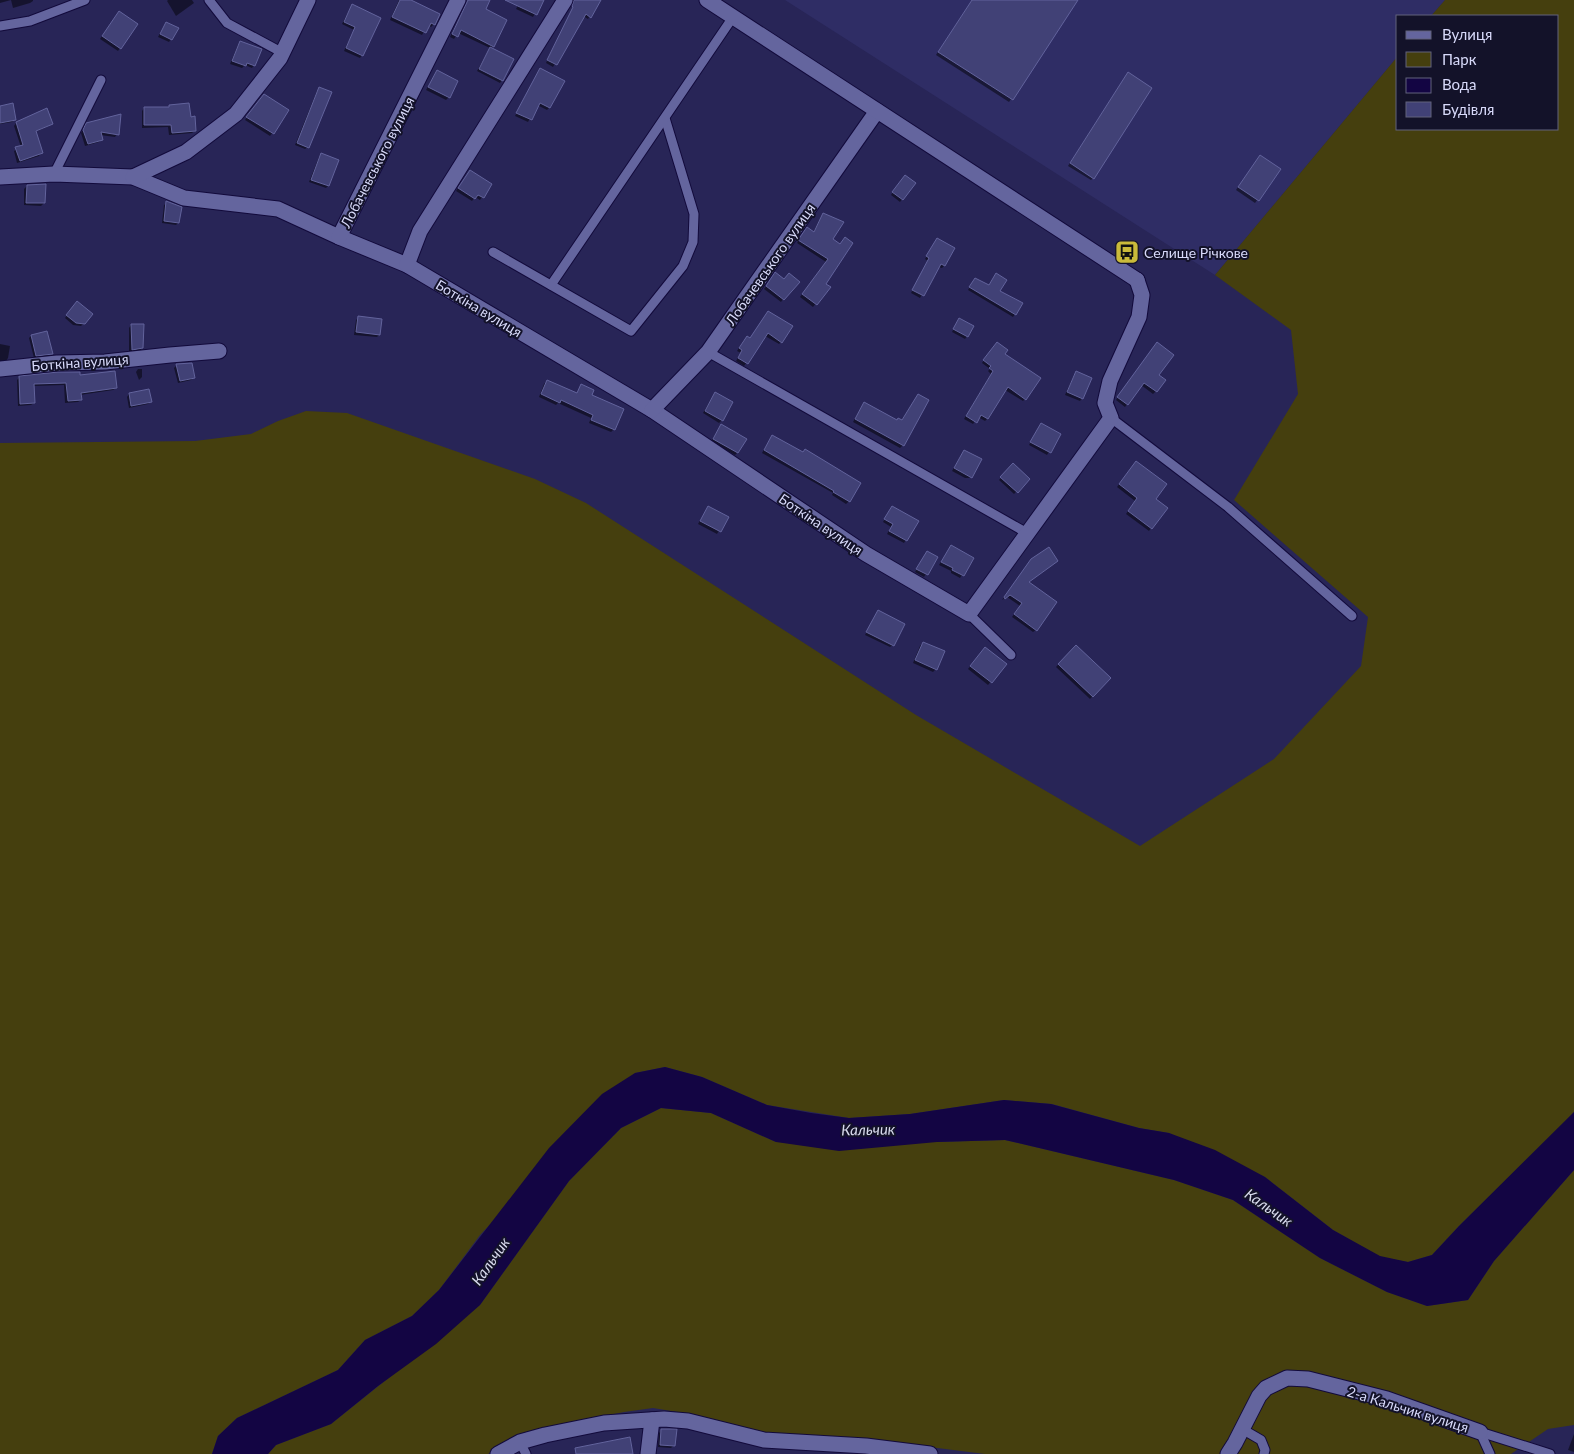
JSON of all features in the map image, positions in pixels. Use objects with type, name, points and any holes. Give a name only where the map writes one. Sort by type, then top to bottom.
[{"type":"street","name":"Лобачевського вулиця","points":[[133,177],[186,152],[236,114],[283,53],[308,0]]},
{"type":"street","name":"Лобачевського вулиця","points":[[0,177],[54,174],[133,177],[184,198],[278,209],[339,237],[458,0]]},
{"type":"street","points":[[407,265],[420,231],[565,0]]},
{"type":"street","points":[[707,0],[1137,280],[1142,295],[1139,317],[1110,381],[1105,403],[1111,418],[969,614]]},
{"type":"street","name":"Лобачевського вулиця","points":[[652,410],[708,352],[877,111]]},
{"type":"street","name":"Боткіна вулиця","points":[[339,237],[407,265],[652,410],[866,554],[969,614]]},
{"type":"street","name":"Боткіна вулиця","points":[[0,368],[57,363],[105,362],[220,351]]},
{"type":"street","name":"2-а Кальчик вулиця","points":[[1228,1454],[1253,1405],[1262,1392],[1278,1381],[1293,1377],[1387,1399],[1480,1432]]},
{"type":"street","points":[[498,1454],[523,1448],[545,1435],[624,1420],[664,1419],[688,1421],[764,1440],[866,1446],[930,1454]]},
{"type":"street","points":[[648,1454],[652,1420]]},
{"type":"lane","points":[[0,26],[30,21],[85,0]]},
{"type":"lane","points":[[209,0],[227,23],[283,53]]},
{"type":"lane","points":[[551,285],[734,18]]},
{"type":"lane","points":[[54,174],[101,80]]},
{"type":"lane","points":[[493,252],[631,331],[684,266],[693,242],[694,214],[665,118]]},
{"type":"lane","points":[[708,352],[1028,534]]},
{"type":"lane","points":[[1111,418],[1228,507],[1352,616]]},
{"type":"lane","points":[[969,614],[1011,655]]},
{"type":"lane","points":[[1242,1429],[1261,1440],[1265,1450],[1264,1454]]},
{"type":"lane","points":[[1480,1432],[1490,1454]]},
{"type":"lane","points":[[1480,1432],[1550,1454]]},
{"type":"shaded area","points":[[785,0],[1445,0],[1432,15],[1396,15],[1396,58],[1215,275]]},
{"type":"green space","points":[[1445,0],[1574,0],[1574,1112],[1565,1122],[1432,1255],[1408,1262],[1380,1257],[1333,1230],[1265,1177],[1169,1133],[1139,1128],[1052,1104],[1004,1100],[910,1114],[849,1118],[767,1105],[702,1077],[665,1067],[635,1073],[480,1235],[439,1290],[412,1316],[365,1340],[338,1370],[237,1418],[218,1436],[212,1454],[0,1454],[0,443],[195,441],[251,434],[278,421],[306,411],[347,413],[535,479],[586,503],[916,715],[1140,846],[1274,759],[1361,666],[1368,617],[1234,500],[1298,394],[1291,330],[1215,275],[1396,58],[1396,130],[1559,130],[1559,15],[1432,15]]},
{"type":"green space","points":[[661,1108],[711,1113],[776,1142],[1005,1140],[1174,1180],[1233,1200],[1320,1258],[1387,1292],[1427,1306],[1468,1300],[1494,1261],[1574,1170],[1574,1425],[1548,1429],[1511,1454],[985,1454],[866,1439],[782,1435],[750,1430],[690,1414],[653,1408],[544,1428],[518,1436],[488,1454],[268,1454],[276,1445],[331,1424],[480,1305],[569,1181],[621,1128]]},
{"type":"water","name":"Кальчик","points":[[665,1067],[702,1077],[767,1105],[849,1118],[910,1114],[1004,1100],[1051,1104],[1139,1128],[1169,1133],[1215,1150],[1265,1177],[1333,1230],[1380,1256],[1408,1262],[1432,1255],[1574,1112],[1574,1170],[1494,1261],[1468,1300],[1427,1306],[1387,1292],[1320,1258],[1233,1200],[1174,1180],[1005,1140],[937,1142],[839,1151],[776,1142],[711,1113],[661,1108],[621,1128],[569,1181],[480,1305],[436,1344],[378,1386],[331,1424],[276,1445],[268,1454],[212,1454],[218,1436],[237,1418],[338,1370],[365,1340],[412,1316],[439,1290],[549,1148],[602,1094],[635,1073]]},
{"type":"building","points":[[400,0],[411,0],[440,14],[435,25],[431,23],[426,33],[392,17]]},
{"type":"building","points":[[468,0],[490,0],[486,9],[507,20],[494,47],[461,30],[458,37],[452,34]]},
{"type":"building","points":[[505,0],[544,0],[537,15]]},
{"type":"building","points":[[574,0],[601,0],[591,18],[586,14],[557,65],[547,60],[573,7]]},
{"type":"building","points":[[972,0],[1078,0],[1013,100],[938,52]]},
{"type":"building","points":[[352,4],[381,18],[363,56],[346,48],[355,27],[344,22]]},
{"type":"building","points":[[119,11],[138,24],[121,49],[102,36]]},
{"type":"building","points":[[166,22],[179,28],[172,40],[160,34]]},
{"type":"building","points":[[240,41],[262,49],[255,66],[247,63],[246,66],[232,61]]},
{"type":"building","points":[[490,47],[514,59],[503,81],[479,69]]},
{"type":"building","points":[[540,68],[565,81],[550,108],[540,103],[532,120],[516,113]]},
{"type":"building","points":[[437,70],[458,81],[450,98],[428,87]]},
{"type":"building","points":[[1128,72],[1152,88],[1094,179],[1070,163]]},
{"type":"building","points":[[319,87],[332,92],[309,148],[297,143]]},
{"type":"building","points":[[264,94],[289,110],[274,134],[246,117]]},
{"type":"building","points":[[13,103],[16,120],[0,123],[0,106]]},
{"type":"building","points":[[189,103],[191,117],[195,116],[196,131],[172,133],[171,125],[144,125],[144,107],[169,107],[169,105]]},
{"type":"building","points":[[47,108],[53,124],[36,131],[43,153],[20,161],[15,147],[23,145],[16,122]]},
{"type":"building","points":[[121,114],[119,135],[101,132],[103,140],[88,144],[83,130],[86,123]]},
{"type":"building","points":[[321,153],[339,160],[329,186],[311,180]]},
{"type":"building","points":[[1260,155],[1281,169],[1259,201],[1238,187]]},
{"type":"building","points":[[470,170],[492,184],[484,198],[478,195],[475,199],[458,188]]},
{"type":"building","points":[[905,175],[916,183],[903,200],[892,192]]},
{"type":"building","points":[[46,184],[45,203],[26,203],[27,185]]},
{"type":"building","points":[[166,201],[182,207],[179,223],[164,221]]},
{"type":"building","points":[[823,213],[844,222],[833,239],[840,244],[845,237],[853,243],[826,284],[831,287],[817,305],[802,294],[828,259],[798,240],[807,227],[814,232]]},
{"type":"building","points":[[937,238],[955,248],[945,266],[941,264],[924,296],[912,290],[929,258],[926,256]]},
{"type":"building","points":[[775,272],[784,279],[789,273],[800,282],[784,300],[766,286]]},
{"type":"building","points":[[996,273],[1007,280],[1000,291],[1023,303],[1016,315],[969,287],[975,278],[989,285]]},
{"type":"building","points":[[77,301],[93,314],[85,324],[76,323],[66,315]]},
{"type":"building","points":[[768,311],[793,326],[782,343],[768,333],[748,364],[738,358],[742,350],[739,348],[747,336],[750,338]]},
{"type":"building","points":[[358,316],[382,319],[380,335],[356,332]]},
{"type":"building","points":[[959,318],[974,326],[968,337],[953,329]]},
{"type":"building","points":[[131,324],[144,324],[143,348],[132,350]]},
{"type":"building","points":[[47,331],[53,354],[36,356],[31,335]]},
{"type":"building","points":[[997,342],[1008,350],[1005,354],[1041,378],[1026,400],[1008,387],[988,419],[981,415],[977,423],[966,416],[993,371],[989,368],[991,366],[983,360]]},
{"type":"building","points":[[1157,342],[1174,355],[1159,375],[1166,380],[1157,392],[1144,383],[1128,405],[1117,397]]},
{"type":"building","points":[[192,363],[195,378],[180,381],[176,364]]},
{"type":"building","points":[[115,371],[117,388],[81,393],[82,400],[68,401],[66,383],[34,384],[35,403],[20,404],[19,376],[58,372],[80,372],[80,375]]},
{"type":"building","points":[[1076,371],[1092,378],[1083,399],[1067,392]]},
{"type":"building","points":[[547,380],[577,393],[581,384],[594,390],[592,395],[624,409],[615,430],[591,420],[593,415],[561,400],[560,403],[541,394]]},
{"type":"building","points":[[149,389],[152,402],[131,406],[129,393]]},
{"type":"building","points":[[715,392],[733,402],[723,421],[705,411]]},
{"type":"building","points":[[918,394],[929,400],[904,446],[855,419],[864,402],[897,420],[898,418],[902,420]]},
{"type":"building","points":[[1041,423],[1061,434],[1051,453],[1030,442]]},
{"type":"building","points":[[721,424],[747,439],[738,453],[713,439]]},
{"type":"building","points":[[772,435],[803,452],[805,449],[861,483],[850,502],[764,450]]},
{"type":"building","points":[[964,450],[982,459],[972,478],[954,468]]},
{"type":"building","points":[[1136,461],[1167,484],[1156,499],[1168,508],[1152,529],[1128,511],[1137,498],[1119,484]]},
{"type":"building","points":[[1013,463],[1030,479],[1018,493],[1000,477]]},
{"type":"building","points":[[708,506],[729,517],[721,532],[700,521]]},
{"type":"building","points":[[892,506],[919,521],[907,541],[889,531],[893,524],[884,519]]},
{"type":"building","points":[[951,545],[974,558],[964,576],[941,562]]},
{"type":"building","points":[[1049,547],[1058,561],[1029,582],[1057,602],[1037,631],[1014,614],[1022,603],[1010,595],[1005,599],[1004,597],[1031,559]]},
{"type":"building","points":[[927,551],[938,557],[928,575],[916,569]]},
{"type":"building","points":[[878,610],[905,624],[894,646],[866,632]]},
{"type":"building","points":[[923,642],[945,651],[937,670],[915,660]]},
{"type":"building","points":[[1076,645],[1111,678],[1093,697],[1058,664]]},
{"type":"building","points":[[985,647],[1007,664],[992,683],[970,666]]},
{"type":"building","points":[[661,1429],[677,1429],[675,1446],[660,1445]]},
{"type":"building","points":[[630,1437],[633,1454],[576,1454],[575,1448]]},
{"type":"place","name":"Селище Річкове","points":[[1127,252]]}]
